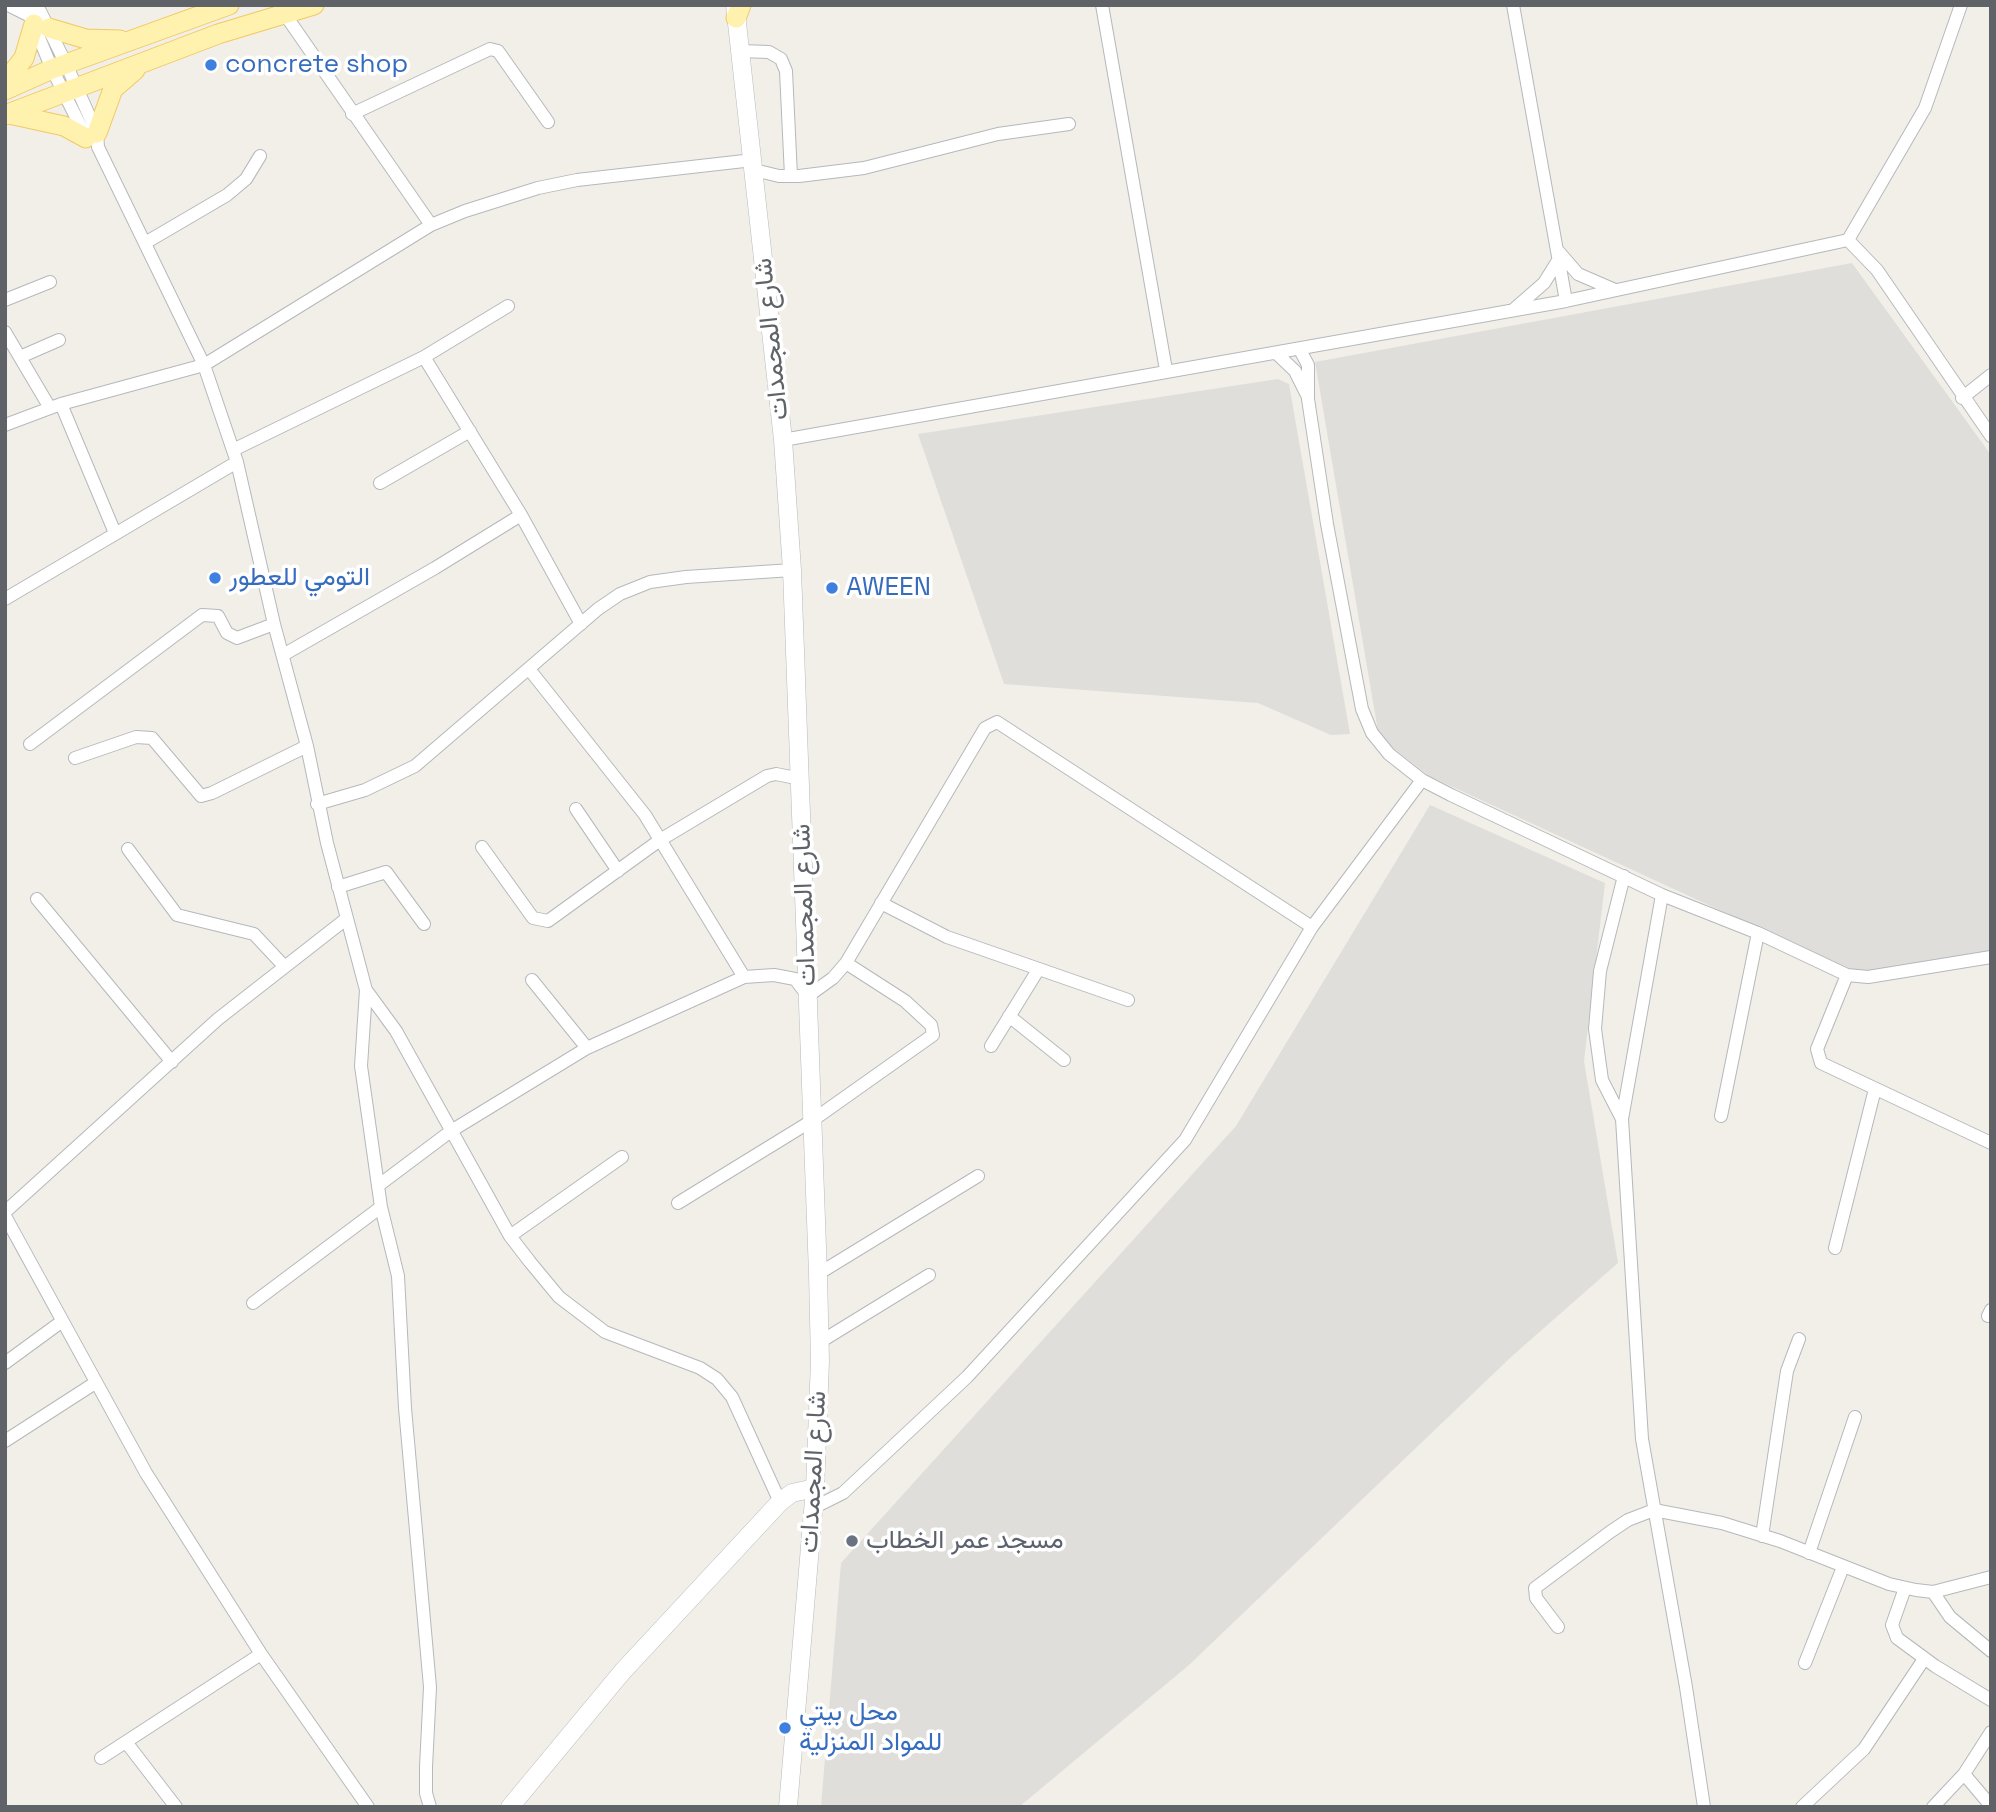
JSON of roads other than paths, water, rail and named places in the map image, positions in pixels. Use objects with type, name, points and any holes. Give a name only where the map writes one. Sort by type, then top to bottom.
[{"type":"main road","points":[[5,90],[59,67],[229,5]]},
{"type":"main road","points":[[7,115],[163,54],[314,5]]},
{"type":"main road","name":"شارع المجمدات","points":[[736,9],[783,440],[792,570],[820,1342],[815,1488],[788,1807]]},
{"type":"main road","points":[[5,82],[24,58],[35,16],[86,39],[135,39]]},
{"type":"main road","points":[[7,115],[64,126],[94,139],[113,89],[124,77],[163,54]]},
{"type":"main road","points":[[510,1807],[623,1671],[780,1502],[792,1493],[815,1488]]},
{"type":"street","points":[[8,5],[35,16],[204,365],[235,456],[274,624],[307,746],[317,804],[366,990],[360,1066],[381,1207],[398,1276],[405,1408],[430,1687],[426,1766],[426,1793],[430,1807]]},
{"type":"street","points":[[1102,5],[1166,370]]},
{"type":"street","points":[[1513,5],[1566,301]]},
{"type":"street","points":[[783,440],[1566,301],[1848,240],[1924,108],[1961,5]]},
{"type":"street","points":[[284,13],[352,114],[415,198],[431,225]]},
{"type":"street","points":[[352,114],[490,49],[498,51],[548,122]]},
{"type":"street","points":[[740,51],[769,52],[781,59],[786,71],[791,176]]},
{"type":"street","points":[[5,425],[56,406],[204,365],[431,225],[538,188],[577,180],[753,165],[791,176],[864,168],[998,134],[1069,124]]},
{"type":"street","points":[[145,243],[227,195],[246,179],[260,156]]},
{"type":"street","points":[[1848,240],[1877,270],[1962,398],[1991,436]]},
{"type":"street","points":[[1558,254],[1578,274],[1615,290]]},
{"type":"street","points":[[1512,311],[1544,284],[1558,254]]},
{"type":"street","points":[[5,300],[50,282]]},
{"type":"street","points":[[5,599],[235,456],[424,357],[508,306]]},
{"type":"street","points":[[5,332],[56,406],[115,533]]},
{"type":"street","points":[[20,357],[59,340]]},
{"type":"street","points":[[1300,349],[1308,365],[1308,398],[1327,524],[1362,709],[1372,733],[1389,754],[1422,780],[1662,895],[1758,933],[1847,975],[1868,976],[1991,957]]},
{"type":"street","points":[[1276,353],[1295,371],[1308,398]]},
{"type":"street","points":[[424,357],[520,515],[581,624]]},
{"type":"street","points":[[1962,398],[1991,375]]},
{"type":"street","points":[[380,483],[470,431]]},
{"type":"street","points":[[283,654],[435,568],[520,515]]},
{"type":"street","points":[[317,804],[365,790],[415,765],[581,624],[621,594],[650,582],[792,570]]},
{"type":"street","points":[[30,744],[202,615],[218,616],[227,633],[237,638],[274,624]]},
{"type":"street","points":[[529,669],[645,815],[744,977]]},
{"type":"street","points":[[379,1185],[451,1131],[587,1048],[744,977],[774,975],[795,979],[808,996],[833,978],[846,962],[985,728],[997,722],[1312,928]]},
{"type":"street","points":[[75,758],[136,737],[152,738],[201,796],[307,746]]},
{"type":"street","points":[[482,846],[533,918],[548,921],[660,840],[767,776],[776,774],[801,779]]},
{"type":"street","points":[[813,1508],[843,1493],[967,1377],[1185,1140],[1312,928],[1422,780]]},
{"type":"street","points":[[576,809],[618,871]]},
{"type":"street","points":[[128,849],[177,915],[254,934],[284,966]]},
{"type":"street","points":[[338,887],[386,873],[424,924]]},
{"type":"street","points":[[1622,1119],[1602,1080],[1595,1029],[1600,971],[1623,876]]},
{"type":"street","points":[[1662,895],[1622,1119],[1643,1439],[1704,1807]]},
{"type":"street","points":[[37,899],[172,1062]]},
{"type":"street","points":[[881,903],[947,937],[1128,1000]]},
{"type":"street","points":[[346,919],[284,966],[172,1062],[5,1214],[94,1383],[146,1473],[261,1654],[368,1807]]},
{"type":"street","points":[[1721,1116],[1758,933]]},
{"type":"street","points":[[678,1203],[813,1120],[933,1035],[931,1025],[905,1001],[846,962]]},
{"type":"street","points":[[991,1046],[1038,970]]},
{"type":"street","points":[[1847,975],[1817,1049],[1817,1056],[1828,1067],[1991,1143]]},
{"type":"street","points":[[532,980],[587,1048]]},
{"type":"street","points":[[366,990],[396,1031],[510,1236],[559,1297],[583,1317],[614,1336],[700,1368],[718,1379],[732,1397],[780,1502]]},
{"type":"street","points":[[1009,1016],[1064,1060]]},
{"type":"street","points":[[1835,1248],[1875,1089]]},
{"type":"street","points":[[510,1236],[622,1157]]},
{"type":"street","points":[[818,1274],[978,1176]]},
{"type":"street","points":[[253,1303],[381,1207]]},
{"type":"street","points":[[820,1342],[929,1275]]},
{"type":"street","points":[[5,1363],[61,1322]]},
{"type":"street","points":[[1762,1536],[1787,1371],[1799,1339]]},
{"type":"street","points":[[5,1441],[94,1383]]},
{"type":"street","points":[[1809,1553],[1855,1417]]},
{"type":"street","points":[[1558,1627],[1536,1598],[1535,1588],[1628,1520],[1654,1510],[1723,1523],[1905,1588],[1933,1592],[1991,1577]]},
{"type":"street","points":[[1805,1663],[1843,1567]]},
{"type":"street","points":[[1905,1588],[1892,1632],[1924,1659],[1991,1700]]},
{"type":"street","points":[[1933,1592],[1950,1617],[1991,1651]]},
{"type":"street","points":[[101,1758],[261,1654]]},
{"type":"street","points":[[1802,1807],[1864,1749],[1924,1659]]},
{"type":"street","points":[[1933,1807],[1964,1774],[1991,1732]]},
{"type":"street","points":[[126,1742],[176,1807]]},
{"type":"street","points":[[1964,1774],[1991,1805]]},
{"type":"place","name":"concrete shop","points":[[211,65]]},
{"type":"place","name":"التومي للعطور","points":[[215,578]]},
{"type":"place","name":"AWEEN","points":[[832,588]]},
{"type":"place","name":"مسجد عمر الخطاب","points":[[852,1541]]},
{"type":"place","name":"محل بيتي للمواد المنزلية","points":[[785,1728]]}]
